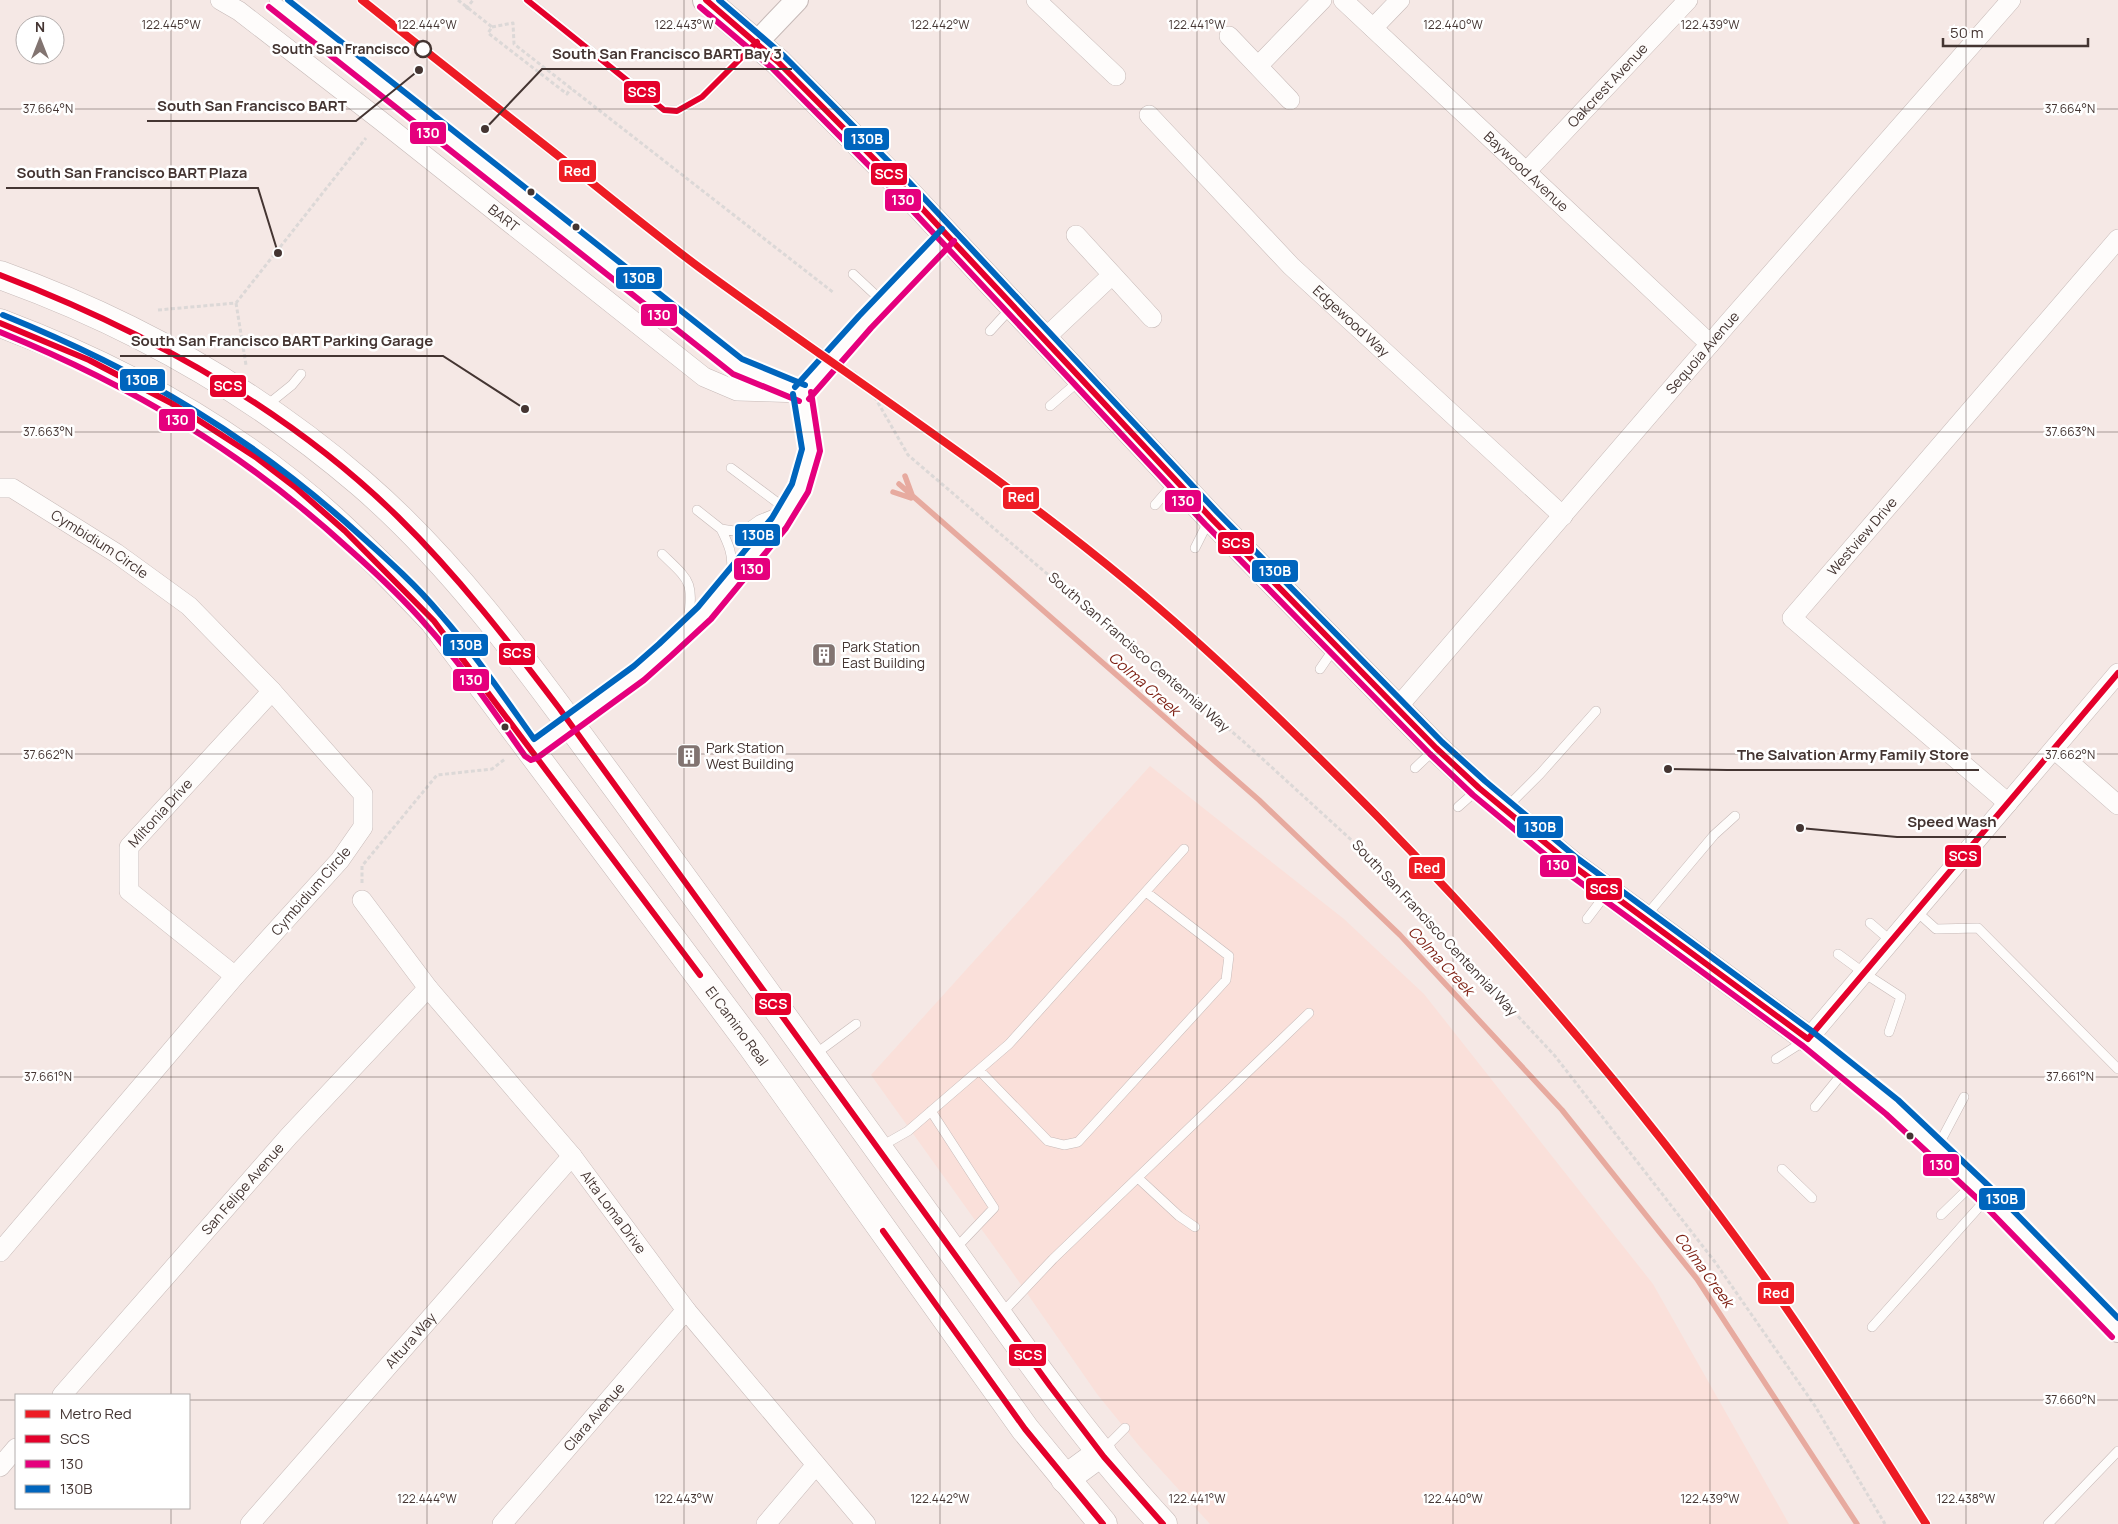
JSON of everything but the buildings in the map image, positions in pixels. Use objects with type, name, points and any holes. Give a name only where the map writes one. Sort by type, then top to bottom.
[{"type":"main road","points":[[706,0],[756,42],[830,114],[948,235],[1210,518],[1436,748],[1504,810],[1608,892],[1808,1039]]},
{"type":"main road","points":[[0,275],[62,298],[111,320],[163,347],[247,396],[304,437],[362,483],[412,531],[458,580],[495,624],[570,724],[1057,1395],[1163,1524]]},
{"type":"main road","name":"El Camino Real","points":[[0,323],[101,366],[162,398],[202,422],[274,472],[331,518],[434,620],[752,1046],[974,1359],[1065,1479],[1103,1524]]},
{"type":"main road","points":[[830,1156],[877,1148]]},
{"type":"main road","points":[[1065,1479],[1102,1452]]},
{"type":"street","name":"BART","points":[[220,0],[239,11],[380,120],[704,377],[737,391],[802,393]]},
{"type":"street","points":[[756,42],[797,0]]},
{"type":"street","points":[[1036,0],[1116,76]]},
{"type":"street","points":[[1259,65],[1322,0]]},
{"type":"street","name":"Baywood Avenue","points":[[1343,0],[1710,344]]},
{"type":"street","points":[[1373,28],[1400,0]]},
{"type":"street","name":"Oakcrest Avenue","points":[[1526,172],[1688,0]]},
{"type":"street","name":"Sequoia Avenue","points":[[1396,709],[1710,344],[2011,0]]},
{"type":"street","points":[[1229,36],[1259,65],[1290,100]]},
{"type":"street","name":"Edgewood Way","points":[[1149,115],[1291,266],[1563,516]]},
{"type":"street","points":[[532,750],[639,673],[704,613],[729,585],[779,523],[800,488],[811,450],[802,393],[884,302],[948,235]]},
{"type":"street","points":[[1076,235],[1152,318]]},
{"type":"street","name":"Westview Drive","points":[[2008,803],[1792,618],[2118,239]]},
{"type":"street","points":[[1044,340],[1112,275]]},
{"type":"street","name":"Cymbidium Circle","points":[[0,488],[12,488],[116,553],[189,606],[272,691],[362,794],[362,827],[340,860],[234,976],[0,1252]]},
{"type":"street","points":[[2118,673],[1808,1039],[1846,1069],[1937,1148],[1981,1190],[2118,1331]]},
{"type":"street","name":"Miltonia Drive","points":[[234,976],[129,891],[129,847],[272,691]]},
{"type":"street","points":[[2054,749],[2118,805]]},
{"type":"street","name":"Alta Loma Drive","points":[[362,900],[428,988],[572,1156],[686,1310],[866,1524]]},
{"type":"street","name":"San Felipe Avenue","points":[[63,1394],[289,1136],[428,988]]},
{"type":"street","name":"Altura Way","points":[[250,1524],[572,1156]]},
{"type":"street","name":"Clara Avenue","points":[[502,1524],[686,1310]]},
{"type":"street","points":[[0,1467],[15,1449]]},
{"type":"street","points":[[766,1524],[816,1465]]},
{"type":"lane","points":[[274,0],[738,367],[802,393]]},
{"type":"lane","points":[[527,0],[664,110],[677,111],[702,98],[756,42]]},
{"type":"lane","points":[[854,274],[884,302]]},
{"type":"lane","points":[[990,331],[1013,306]]},
{"type":"lane","points":[[263,408],[292,385],[301,374]]},
{"type":"lane","points":[[1050,406],[1081,379]]},
{"type":"lane","points":[[731,468],[786,509]]},
{"type":"lane","points":[[1155,505],[1176,481]]},
{"type":"lane","points":[[697,510],[721,528],[734,532],[786,509]]},
{"type":"lane","points":[[1195,548],[1210,518]]},
{"type":"lane","points":[[721,528],[729,544],[732,564],[729,585]]},
{"type":"lane","points":[[662,554],[685,576],[691,590],[687,629]]},
{"type":"lane","points":[[1320,669],[1335,646]]},
{"type":"lane","points":[[1504,810],[1540,774],[1596,711]]},
{"type":"lane","points":[[1415,768],[1436,748]]},
{"type":"lane","points":[[1458,807],[1479,788]]},
{"type":"lane","points":[[1644,918],[1714,835],[1735,816]]},
{"type":"lane","points":[[877,1148],[908,1131],[1009,1044],[1184,849]]},
{"type":"lane","points":[[979,1070],[1048,1141],[1064,1145],[1078,1142],[1226,980],[1229,956],[1146,892]]},
{"type":"lane","points":[[1587,919],[1608,892]]},
{"type":"lane","points":[[1916,911],[1936,929],[1978,928],[2118,1070]]},
{"type":"lane","points":[[1870,923],[1891,941]]},
{"type":"lane","points":[[1838,954],[1901,997],[1889,1032]]},
{"type":"lane","points":[[999,1316],[1053,1259],[1309,1013]]},
{"type":"lane","points":[[812,1056],[856,1024]]},
{"type":"lane","points":[[1776,1059],[1808,1039]]},
{"type":"lane","points":[[1815,1107],[1846,1069]]},
{"type":"lane","points":[[1937,1148],[1964,1097]]},
{"type":"lane","points":[[932,1111],[994,1208],[952,1252]]},
{"type":"lane","points":[[1782,1169],[1812,1198]]},
{"type":"lane","points":[[1138,1178],[1179,1216],[1195,1228]]},
{"type":"lane","points":[[1941,1215],[1981,1190]]},
{"type":"lane","points":[[1872,1327],[1981,1190]]},
{"type":"lane","points":[[1102,1452],[1125,1428]]},
{"type":"lane","points":[[2048,1524],[2118,1451]]},
{"type":"path","points":[[458,0],[492,27]]},
{"type":"path","points":[[466,8],[473,0]]},
{"type":"path","points":[[571,88],[567,94],[559,88],[488,33],[492,27],[513,23],[514,44],[571,88],[834,293]]},
{"type":"path","points":[[158,310],[236,303],[366,138]]},
{"type":"path","points":[[236,303],[246,365]]},
{"type":"path","name":"South San Francisco Centennial Way","points":[[854,372],[869,387],[908,455],[1244,742],[1370,857],[1554,1056],[1715,1262],[1815,1406],[1885,1524]]},
{"type":"path","points":[[362,900],[362,866],[437,775],[492,769],[505,759]]},
{"type":"shaded area","points":[[1150,766],[1344,919],[1424,994],[1653,1284],[1789,1524],[1210,1524],[1140,1447],[1097,1394],[871,1075]]},
{"type":"waterway","name":"Colma Creek","points":[[905,476],[912,495]]},
{"type":"waterway","name":"Colma Creek","points":[[899,484],[1259,800],[1400,935],[1562,1110],[1697,1279],[1857,1524]]},
{"type":"waterway","name":"Colma Creek","points":[[893,492],[911,498]]},
{"type":"metro line","name":"Red","points":[[362,0],[682,255],[971,461],[1076,540],[1193,638],[1287,726],[1432,873],[1536,988],[1635,1106],[1730,1229],[1775,1292],[1871,1436],[1926,1524]]},
{"type":"transit line","name":"130B","points":[[288,0],[742,359],[805,385]]},
{"type":"transit line","name":"SCS","points":[[527,0],[664,110],[677,111],[702,97],[757,42]]},
{"type":"transit line","name":"SCS","points":[[706,0],[778,62],[903,188],[1211,518],[1436,748],[1479,788],[1572,865],[1808,1039]]},
{"type":"transit line","name":"130B","points":[[719,0],[784,56],[909,182],[1217,512],[1442,742],[1485,781],[1577,858],[1813,1032],[1898,1100],[1994,1191],[2118,1318]]},
{"type":"transit line","name":"130","points":[[269,7],[733,374],[799,401]]},
{"type":"transit line","name":"130","points":[[700,7],[772,68],[897,194],[1205,524],[1430,754],[1473,795],[1566,872],[1803,1046],[1886,1114],[1982,1203],[2112,1337]]},
{"type":"transit line","name":"130B","points":[[795,387],[859,316],[942,229]]},
{"type":"transit line","name":"130","points":[[809,399],[871,328],[954,241]]},
{"type":"transit line","name":"SCS","points":[[0,275],[108,321],[161,347],[212,376],[261,407],[355,477],[420,539],[482,610],[559,708],[1050,1386],[1104,1457],[1163,1524]]},
{"type":"transit line","name":"130B","points":[[3,315],[53,336],[148,383],[236,437],[320,500],[392,564],[432,604],[477,660],[534,739],[634,666],[659,644],[698,607],[772,518],[792,484],[802,449],[793,394]]},
{"type":"transit line","name":"SCS","points":[[0,323],[89,360],[175,405],[257,458],[295,487],[345,531],[434,621],[700,975]]},
{"type":"transit line","name":"130","points":[[0,332],[96,375],[185,424],[227,452],[309,514],[379,577],[418,616],[466,673],[525,756],[531,760],[537,758],[644,680],[671,656],[711,619],[786,528],[808,492],[820,451],[811,392]]},
{"type":"transit line","name":"SCS","points":[[1808,1039],[2118,673]]},
{"type":"transit line","name":"SCS","points":[[883,1231],[1025,1429],[1103,1524]]},
{"type":"place","name":"South San Francisco","points":[[423,49]]},
{"type":"place","name":"South San Francisco BART","points":[[419,70]]},
{"type":"place","name":"South San Francisco BART Bay 3","points":[[485,129]]},
{"type":"place","name":"South San Francisco BART Plaza","points":[[278,253]]},
{"type":"place","name":"South San Francisco BART Parking Garage","points":[[525,409]]},
{"type":"place","name":"Park Station East Building","points":[[824,655]]},
{"type":"place","name":"Park Station West Building","points":[[689,756]]},
{"type":"place","name":"The Salvation Army Family Store","points":[[1668,769]]},
{"type":"place","name":"Speed Wash","points":[[1800,828]]}]
